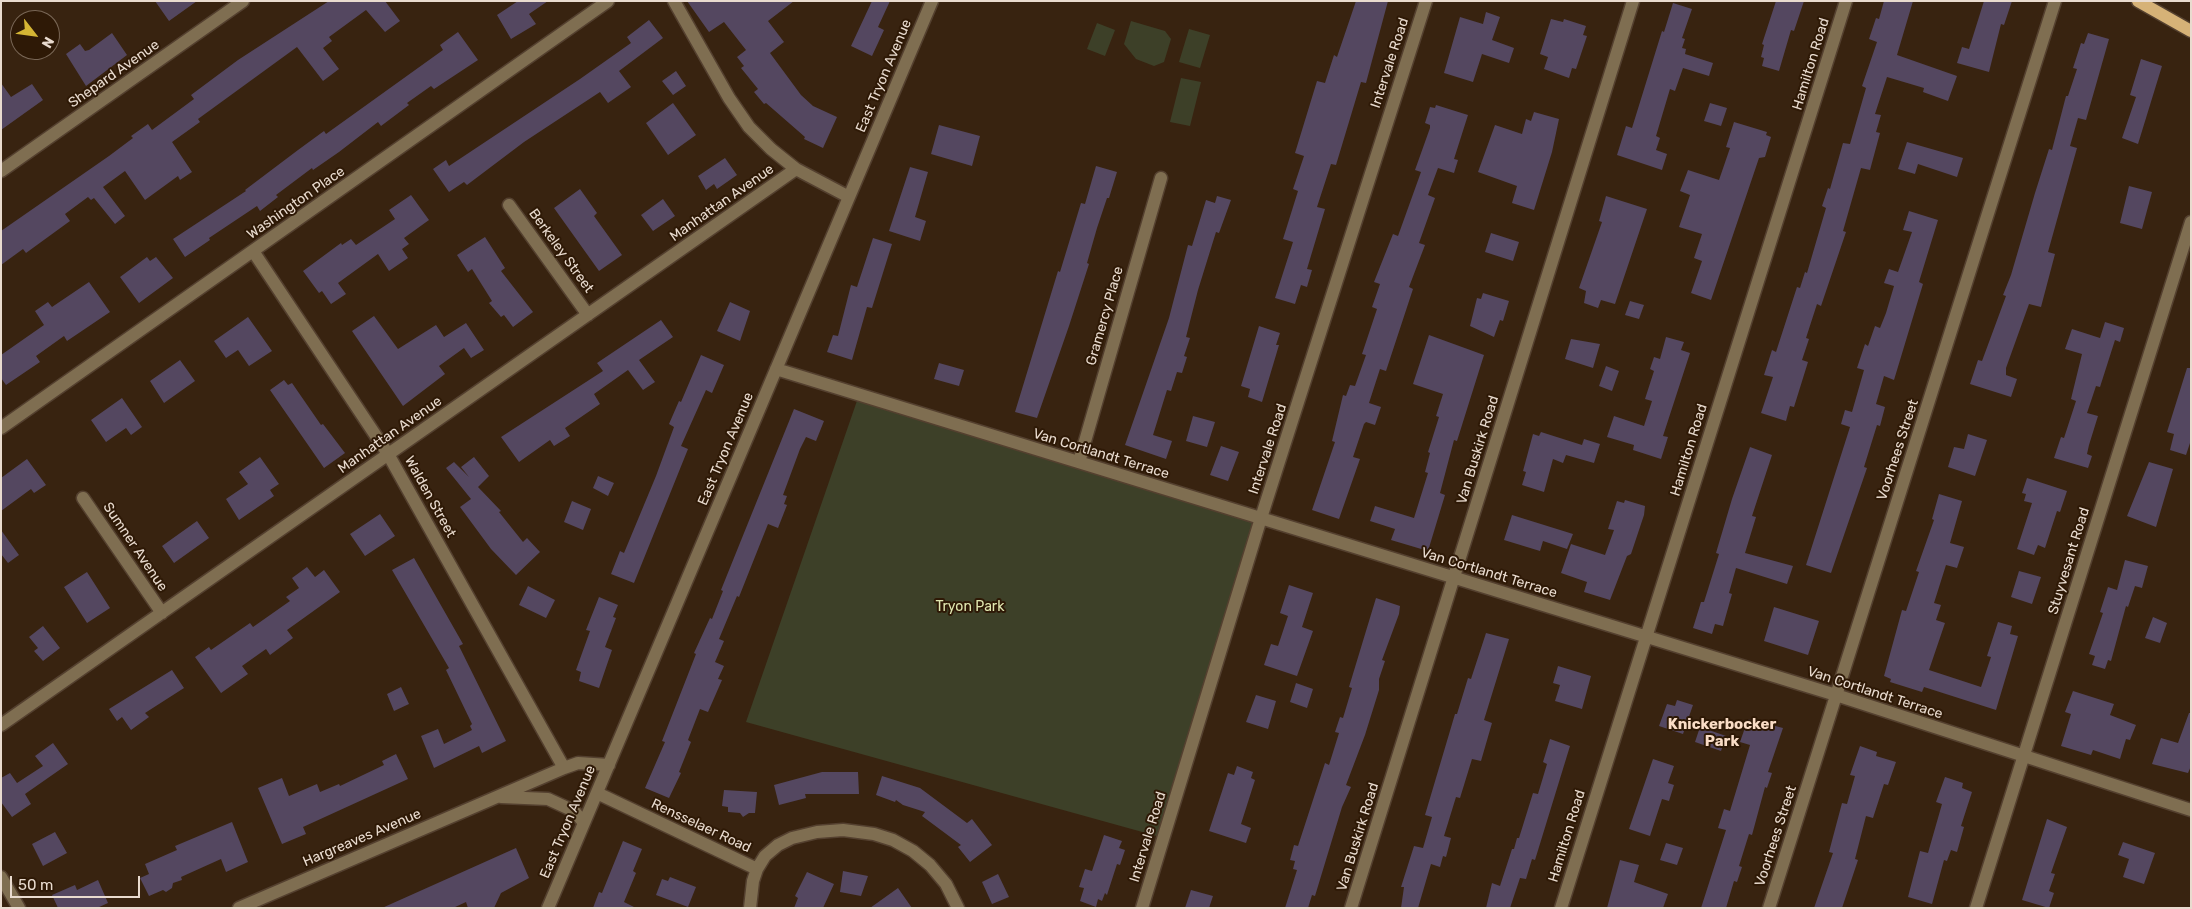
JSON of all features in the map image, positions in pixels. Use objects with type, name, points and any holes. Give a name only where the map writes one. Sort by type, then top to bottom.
[{"type":"main road","points":[[2138,1],[2191,31]]},
{"type":"street","name":"Shepard Avenue","points":[[1,171],[244,1]]},
{"type":"street","name":"Washington Place","points":[[1,428],[608,1]]},
{"type":"street","points":[[674,1],[728,98],[750,127],[771,149],[796,169],[848,197]]},
{"type":"street","name":"East Tryon Avenue","points":[[548,908],[932,1]]},
{"type":"street","name":"Intervale Road","points":[[1142,908],[1261,518],[1426,1]]},
{"type":"street","name":"Van Buskirk Road","points":[[1351,908],[1633,1]]},
{"type":"street","name":"Hamilton Road","points":[[1561,908],[1846,1]]},
{"type":"street","name":"Voorhees Street","points":[[1769,908],[2055,1]]},
{"type":"street","name":"Manhattan Avenue","points":[[1,725],[796,169]]},
{"type":"street","name":"Gramercy Place","points":[[1079,462],[1161,178]]},
{"type":"street","name":"Berkeley Street","points":[[509,206],[588,315]]},
{"type":"street","name":"Stuyvesant Road","points":[[1976,908],[2191,222]]},
{"type":"street","name":"Walden Street","points":[[253,251],[388,454],[564,768]]},
{"type":"street","name":"Van Cortlandt Terrace","points":[[776,369],[1836,695],[2191,810]]},
{"type":"street","name":"Sumner Avenue","points":[[83,498],[162,613]]},
{"type":"street","name":"Hargreaves Avenue","points":[[240,908],[564,768],[578,763],[609,765]]},
{"type":"street","name":"Rensselaer Road","points":[[597,793],[757,869],[753,881],[750,908]]},
{"type":"street","name":"Hargreaves Avenue","points":[[496,796],[548,799],[574,811],[584,823]]},
{"type":"street","points":[[757,869],[765,856],[778,845],[792,838],[817,832],[843,830],[874,834],[893,840],[913,851],[930,865],[946,884],[958,908]]},
{"type":"street","points":[[1,877],[19,908]]},
{"type":"green space","points":[[1131,21],[1165,31],[1171,39],[1164,62],[1154,66],[1136,59],[1124,44]]},
{"type":"green space","points":[[1097,23],[1115,30],[1105,56],[1087,49]]},
{"type":"green space","points":[[1189,29],[1210,35],[1200,68],[1179,62]]},
{"type":"green space","points":[[1181,78],[1201,82],[1190,126],[1170,122]]},
{"type":"green space","name":"Tryon Park","points":[[859,395],[1261,518],[1164,838],[746,722]]},
{"type":"building","points":[[155,1],[197,1],[169,21]]},
{"type":"building","points":[[329,1],[385,1],[400,21],[385,32],[366,10],[329,37],[332,41],[323,48],[339,69],[323,81],[297,47],[198,119],[200,122],[172,142],[192,172],[180,180],[178,176],[145,200],[125,171],[103,187],[125,216],[115,224],[94,198],[91,200],[88,197],[65,214],[70,221],[26,253],[23,249],[1,265],[1,231],[109,156],[133,138],[131,136],[148,124],[152,130],[194,99],[191,95],[238,60]]},
{"type":"building","points":[[518,1],[548,1],[529,14],[536,24],[511,39],[497,15]]},
{"type":"building","points":[[687,1],[794,1],[768,21],[784,42],[770,53],[801,95],[813,106],[837,117],[823,148],[804,139],[805,137],[766,103],[764,104],[754,92],[758,89],[741,68],[744,66],[737,57],[746,50],[724,22],[709,32]]},
{"type":"building","points":[[872,1],[890,1],[878,27],[884,30],[872,56],[851,46]]},
{"type":"building","points":[[1356,1],[1388,1],[1366,83],[1361,82],[1336,165],[1331,164],[1317,207],[1325,209],[1307,269],[1312,270],[1307,287],[1301,285],[1295,304],[1275,298],[1293,242],[1283,239],[1298,191],[1293,189],[1304,156],[1295,153],[1317,81],[1325,83],[1334,55],[1337,57]]},
{"type":"building","points":[[1776,1],[1804,1],[1794,31],[1791,30],[1779,71],[1762,66],[1764,58],[1761,57],[1764,45],[1762,44]]},
{"type":"building","points":[[1884,1],[1913,1],[1897,55],[1957,76],[1948,101],[1923,92],[1924,88],[1887,77],[1875,114],[1881,115],[1876,132],[1880,133],[1870,170],[1861,168],[1843,231],[1846,232],[1821,306],[1817,304],[1806,338],[1809,339],[1802,360],[1808,362],[1794,407],[1790,406],[1786,421],[1761,413],[1773,377],[1764,375],[1772,350],[1776,352],[1797,287],[1800,288],[1805,272],[1807,273],[1826,208],[1822,206],[1828,188],[1830,189],[1843,143],[1850,144],[1866,88],[1862,86],[1877,42],[1869,39],[1876,18],[1879,19]]},
{"type":"building","points":[[1984,1],[2012,1],[2004,25],[2001,24],[1989,72],[1957,63],[1962,47],[1969,49]]},
{"type":"building","points":[[1673,3],[1692,9],[1682,38],[1685,39],[1682,48],[1686,49],[1685,54],[1713,63],[1709,76],[1683,68],[1675,91],[1670,89],[1656,136],[1660,138],[1656,150],[1667,154],[1662,170],[1617,155],[1626,126],[1632,128],[1662,31],[1664,32]]},
{"type":"building","points":[[1486,12],[1500,17],[1492,40],[1514,48],[1509,63],[1482,54],[1473,82],[1444,73],[1460,17],[1483,24]]},
{"type":"building","points":[[1551,19],[1563,22],[1564,19],[1586,26],[1583,35],[1587,36],[1576,69],[1572,68],[1569,78],[1544,69],[1548,57],[1540,54]]},
{"type":"building","points":[[649,20],[663,38],[619,71],[631,87],[608,103],[600,92],[524,142],[467,185],[464,182],[449,192],[433,169],[446,160],[449,166],[580,79],[631,43],[627,37]]},
{"type":"building","points":[[458,32],[478,60],[434,89],[431,86],[407,103],[409,105],[381,126],[378,122],[339,152],[313,170],[312,168],[276,195],[278,197],[260,211],[257,206],[209,238],[210,240],[185,257],[173,239],[246,191],[324,131],[326,134],[443,50],[440,45]]},
{"type":"building","points":[[112,33],[127,55],[86,86],[66,54],[80,44],[85,51],[89,50]]},
{"type":"building","points":[[2088,33],[2109,39],[2086,120],[2078,118],[2070,146],[2077,148],[2048,252],[2055,254],[2041,307],[2029,304],[2006,368],[2006,375],[2017,379],[2011,397],[1970,384],[1978,360],[1982,361],[2006,296],[2003,295],[2011,275],[2049,149],[2052,150],[2066,96],[2068,96],[2077,69],[2073,68],[2081,43],[2084,44]]},
{"type":"building","points":[[2141,59],[2162,66],[2138,144],[2122,138],[2136,97],[2130,95]]},
{"type":"building","points":[[676,71],[686,86],[673,95],[662,81]]},
{"type":"building","points":[[1,83],[11,97],[32,84],[43,100],[1,130]]},
{"type":"building","points":[[673,103],[696,135],[668,155],[646,123]]},
{"type":"building","points":[[1710,103],[1727,108],[1721,126],[1704,121]]},
{"type":"building","points":[[1436,105],[1468,115],[1454,159],[1458,160],[1454,173],[1438,168],[1428,195],[1435,198],[1419,243],[1425,245],[1409,287],[1413,289],[1386,371],[1380,369],[1369,403],[1381,407],[1375,425],[1366,422],[1364,424],[1353,457],[1360,459],[1339,519],[1312,510],[1335,442],[1332,441],[1343,395],[1346,396],[1350,385],[1355,386],[1366,355],[1362,354],[1377,309],[1372,307],[1380,284],[1374,282],[1393,234],[1398,236],[1421,172],[1415,170],[1430,128],[1430,125],[1425,123],[1430,107],[1435,108]]},
{"type":"building","points":[[1534,112],[1559,119],[1552,152],[1534,210],[1512,203],[1517,186],[1478,172],[1495,125],[1522,134],[1526,119],[1531,121]]},
{"type":"building","points":[[1734,122],[1767,132],[1766,135],[1771,137],[1765,157],[1759,158],[1711,300],[1691,293],[1702,261],[1694,258],[1702,234],[1679,227],[1690,195],[1680,191],[1688,170],[1719,180],[1730,148],[1726,147]]},
{"type":"building","points":[[939,125],[980,136],[972,166],[931,154]]},
{"type":"building","points":[[1907,142],[1963,158],[1957,177],[1918,164],[1915,174],[1898,169]]},
{"type":"building","points":[[725,158],[737,175],[717,189],[714,184],[706,190],[698,176]]},
{"type":"building","points":[[1096,166],[1117,172],[1097,228],[1087,263],[1089,264],[1069,326],[1037,418],[1015,412],[1058,271],[1060,272],[1081,203],[1085,204]]},
{"type":"building","points":[[910,167],[928,172],[915,217],[926,221],[920,241],[889,231]]},
{"type":"building","points":[[2129,186],[2152,192],[2142,229],[2120,223]]},
{"type":"building","points":[[580,189],[597,213],[594,216],[622,255],[599,271],[554,208]]},
{"type":"building","points":[[411,195],[429,220],[404,238],[409,244],[402,249],[408,258],[389,271],[378,254],[338,283],[346,294],[331,304],[322,291],[319,293],[303,271],[341,243],[342,245],[351,239],[356,245],[395,219],[389,210]]},
{"type":"building","points":[[1217,196],[1231,200],[1219,233],[1216,232],[1198,290],[1186,337],[1190,338],[1184,356],[1187,357],[1182,373],[1177,372],[1171,391],[1167,390],[1153,435],[1172,441],[1166,459],[1125,445],[1169,318],[1188,245],[1192,246],[1206,200],[1215,203]]},
{"type":"building","points":[[1606,196],[1647,209],[1615,304],[1601,300],[1598,308],[1584,303],[1586,291],[1579,288],[1602,222],[1599,221]]},
{"type":"building","points":[[663,199],[675,216],[653,231],[641,215]]},
{"type":"building","points":[[1909,211],[1938,220],[1919,282],[1923,284],[1894,380],[1884,376],[1876,404],[1885,407],[1880,426],[1877,425],[1864,467],[1867,468],[1831,573],[1806,565],[1850,427],[1841,424],[1845,410],[1852,412],[1864,370],[1857,368],[1865,344],[1868,346],[1875,326],[1880,328],[1894,286],[1884,283],[1889,269],[1898,272],[1912,232],[1903,230]]},
{"type":"building","points":[[1491,233],[1519,242],[1513,261],[1485,252]]},
{"type":"building","points":[[485,237],[505,268],[501,271],[533,312],[513,327],[504,315],[501,317],[489,303],[492,301],[472,269],[468,272],[457,255]]},
{"type":"building","points":[[873,238],[892,244],[872,308],[867,307],[852,360],[827,352],[833,335],[838,336],[851,285],[857,287]]},
{"type":"building","points":[[147,257],[150,261],[156,257],[173,278],[139,303],[120,277]]},
{"type":"building","points":[[89,282],[110,312],[67,341],[64,336],[36,356],[40,362],[6,385],[1,378],[1,355],[44,325],[35,311],[48,302],[52,307]]},
{"type":"building","points":[[1483,293],[1509,301],[1503,321],[1500,320],[1494,337],[1470,326],[1477,298],[1481,299]]},
{"type":"building","points":[[1630,301],[1644,305],[1639,319],[1625,315]]},
{"type":"building","points":[[730,302],[750,311],[740,341],[717,331]]},
{"type":"building","points":[[374,316],[398,349],[436,325],[444,337],[466,323],[484,350],[471,358],[464,348],[439,366],[445,374],[403,406],[352,331]]},
{"type":"building","points":[[248,317],[272,351],[249,366],[238,350],[226,358],[214,341]]},
{"type":"building","points":[[661,320],[673,337],[639,360],[655,382],[643,390],[628,370],[594,394],[600,404],[565,428],[570,436],[554,446],[550,440],[519,462],[501,437],[603,371],[597,363]]},
{"type":"building","points":[[2105,322],[2124,328],[2120,342],[2115,340],[2100,387],[2096,386],[2087,413],[2098,416],[2087,454],[2092,456],[2088,468],[2054,458],[2061,437],[2064,438],[2076,401],[2071,399],[2082,354],[2065,349],[2072,329],[2100,338]]},
{"type":"building","points":[[1259,326],[1280,333],[1276,345],[1279,345],[1262,402],[1248,397],[1250,389],[1241,386]]},
{"type":"building","points":[[1429,335],[1484,355],[1457,441],[1454,440],[1440,493],[1445,495],[1428,551],[1391,540],[1395,529],[1370,521],[1375,506],[1414,518],[1428,473],[1425,472],[1430,453],[1428,452],[1439,417],[1436,416],[1443,394],[1413,384]]},
{"type":"building","points":[[1666,337],[1684,342],[1681,350],[1690,353],[1663,436],[1668,437],[1661,459],[1633,450],[1634,445],[1607,437],[1614,416],[1644,426],[1652,401],[1645,399],[1654,371],[1650,369],[1654,357],[1660,359]]},
{"type":"building","points":[[1571,339],[1600,344],[1593,368],[1565,359]]},
{"type":"building","points":[[701,355],[724,365],[712,393],[706,390],[681,446],[688,449],[634,583],[611,574],[620,551],[624,553],[656,476],[674,427],[669,424],[679,401],[681,402]]},
{"type":"building","points":[[180,360],[195,381],[164,403],[150,381]]},
{"type":"building","points":[[939,363],[964,370],[959,386],[934,379]]},
{"type":"building","points":[[1606,366],[1619,371],[1612,391],[1599,386]]},
{"type":"building","points":[[2187,368],[2191,368],[2191,440],[2186,455],[2170,450],[2174,434],[2167,432]]},
{"type":"building","points":[[284,380],[288,385],[292,383],[321,425],[323,424],[345,453],[324,468],[270,390]]},
{"type":"building","points":[[122,398],[142,427],[131,435],[126,428],[106,442],[91,420]]},
{"type":"building","points":[[794,409],[824,421],[816,441],[806,437],[800,449],[783,495],[787,496],[784,504],[787,505],[778,528],[768,524],[739,597],[737,596],[719,639],[724,641],[715,662],[724,666],[718,679],[722,680],[708,712],[700,709],[688,740],[691,742],[679,772],[681,773],[669,798],[645,788],[665,742],[662,741],[696,654],[694,653],[710,618],[712,619],[723,591],[721,590]]},
{"type":"building","points":[[1193,416],[1215,422],[1207,447],[1186,441]]},
{"type":"building","points":[[1541,432],[1582,445],[1584,439],[1600,444],[1594,463],[1566,455],[1563,463],[1553,459],[1544,492],[1522,485],[1526,472],[1523,471],[1533,434],[1539,436]]},
{"type":"building","points":[[1968,434],[1987,440],[1975,476],[1948,467],[1954,447],[1964,449]]},
{"type":"building","points":[[1221,446],[1239,452],[1228,481],[1210,475]]},
{"type":"building","points":[[1750,447],[1772,455],[1752,516],[1756,517],[1745,553],[1793,566],[1787,584],[1736,568],[1729,593],[1732,594],[1723,626],[1715,624],[1712,634],[1693,628],[1701,602],[1704,602],[1719,554],[1716,553],[1732,499]]},
{"type":"building","points":[[260,457],[279,484],[270,490],[274,496],[239,520],[226,499],[248,484],[239,472]]},
{"type":"building","points":[[474,457],[489,476],[478,487],[501,511],[499,512],[523,542],[527,538],[540,552],[516,575],[491,549],[460,507],[471,499],[446,468],[454,462],[469,477],[461,467]]},
{"type":"building","points":[[27,459],[46,485],[34,493],[31,489],[1,511],[1,478]]},
{"type":"building","points":[[2149,462],[2173,469],[2156,527],[2127,516]]},
{"type":"building","points":[[598,476],[614,483],[608,496],[593,488]]},
{"type":"building","points":[[2027,478],[2067,491],[2060,512],[2057,511],[2045,548],[2038,545],[2034,555],[2017,549],[2032,503],[2024,501],[2026,494],[2022,493]]},
{"type":"building","points":[[1939,494],[1962,501],[1950,543],[1964,547],[1957,568],[1946,565],[1934,603],[1941,605],[1936,620],[1945,623],[1929,670],[1981,687],[1991,657],[1987,656],[1998,622],[2012,626],[2010,634],[2018,636],[1996,710],[1924,687],[1922,692],[1890,682],[1891,679],[1884,676],[1902,610],[1906,611],[1919,572],[1916,571],[1934,520],[1932,519]]},
{"type":"building","points":[[1625,500],[1645,506],[1644,515],[1631,554],[1627,556],[1610,600],[1584,592],[1587,582],[1561,573],[1571,544],[1605,555],[1614,530],[1608,529],[1617,501],[1624,503]]},
{"type":"building","points":[[572,501],[591,509],[583,530],[564,522]]},
{"type":"building","points":[[380,514],[395,536],[365,556],[350,534]]},
{"type":"building","points":[[1512,515],[1573,534],[1567,549],[1543,541],[1540,551],[1504,540]]},
{"type":"building","points":[[197,521],[209,538],[174,563],[162,546]]},
{"type":"building","points":[[1,530],[19,555],[8,563],[1,554]]},
{"type":"building","points":[[414,558],[463,644],[459,646],[506,741],[482,753],[479,746],[434,768],[421,736],[438,729],[444,744],[472,730],[470,726],[472,724],[446,670],[449,668],[392,570]]},
{"type":"building","points":[[2125,560],[2148,566],[2142,588],[2135,586],[2128,607],[2126,606],[2111,661],[2108,660],[2105,669],[2092,665],[2095,656],[2089,654],[2103,613],[2100,612],[2108,587],[2117,590]]},
{"type":"building","points":[[307,567],[315,577],[324,570],[340,592],[287,630],[293,638],[270,655],[266,649],[242,666],[248,674],[221,693],[195,657],[209,647],[211,650],[250,623],[253,627],[290,601],[286,597],[299,588],[292,578]]},
{"type":"building","points":[[2019,571],[2041,577],[2032,604],[2011,597]]},
{"type":"building","points":[[87,572],[110,608],[87,623],[64,587]]},
{"type":"building","points":[[1289,585],[1313,593],[1302,627],[1313,631],[1297,676],[1264,665],[1271,644],[1278,646],[1288,616],[1280,613]]},
{"type":"building","points":[[528,586],[555,600],[546,618],[519,605]]},
{"type":"building","points":[[599,597],[618,605],[613,617],[616,618],[605,647],[612,650],[599,688],[579,681],[581,672],[576,670],[590,631],[586,630]]},
{"type":"building","points":[[1376,598],[1400,606],[1399,614],[1382,660],[1385,661],[1379,679],[1379,690],[1365,735],[1346,785],[1351,787],[1342,807],[1315,896],[1312,895],[1308,908],[1285,908],[1297,870],[1293,869],[1295,861],[1290,860],[1294,845],[1298,846],[1325,763],[1329,765],[1339,733],[1335,732],[1340,717],[1343,718],[1352,688],[1349,687]]},
{"type":"building","points":[[1774,607],[1819,621],[1808,655],[1764,641]]},
{"type":"building","points":[[2153,617],[2167,623],[2160,643],[2145,638]]},
{"type":"building","points":[[43,626],[60,648],[43,661],[34,651],[38,648],[29,637]]},
{"type":"building","points":[[1486,633],[1509,639],[1484,720],[1492,723],[1481,761],[1472,759],[1460,798],[1456,797],[1444,836],[1451,838],[1446,857],[1443,856],[1440,867],[1431,864],[1418,908],[1401,908],[1404,887],[1401,887],[1414,846],[1423,848],[1432,817],[1425,815],[1455,714],[1457,714],[1468,678],[1471,679]]},
{"type":"building","points":[[1558,666],[1591,676],[1582,709],[1555,701],[1560,685],[1553,683]]},
{"type":"building","points":[[172,670],[184,688],[145,713],[149,717],[131,730],[122,717],[117,721],[109,709]]},
{"type":"building","points":[[1296,683],[1313,689],[1307,708],[1290,702]]},
{"type":"building","points":[[401,687],[409,704],[394,711],[387,694]]},
{"type":"building","points":[[2073,691],[2114,704],[2110,715],[2136,725],[2130,740],[2126,739],[2120,759],[2093,750],[2091,755],[2061,746],[2071,714],[2065,712]]},
{"type":"building","points":[[1256,695],[1276,701],[1268,729],[1246,722]]},
{"type":"building","points":[[1677,700],[1693,705],[1683,734],[1659,726],[1667,704],[1675,706]]},
{"type":"building","points":[[2189,713],[2191,713],[2191,766],[2188,773],[2152,764],[2161,738],[2178,743]]},
{"type":"building","points":[[1748,719],[1783,728],[1768,772],[1772,773],[1767,788],[1765,787],[1752,835],[1749,834],[1739,866],[1742,867],[1737,882],[1734,881],[1726,908],[1701,908],[1726,830],[1718,828],[1724,809],[1730,811],[1750,745],[1740,742]]},
{"type":"building","points":[[1700,727],[1726,736],[1721,751],[1695,742]]},
{"type":"building","points":[[1550,739],[1570,746],[1535,860],[1532,859],[1526,879],[1520,878],[1510,908],[1486,908],[1492,883],[1500,886],[1512,849],[1514,849],[1517,838],[1519,838],[1533,793],[1538,794],[1547,764],[1543,762]]},
{"type":"building","points":[[53,743],[68,764],[25,794],[31,804],[12,817],[1,802],[1,778],[10,773],[17,783],[43,766],[35,756]]},
{"type":"building","points":[[1860,746],[1877,752],[1876,756],[1896,762],[1888,785],[1884,784],[1873,818],[1866,816],[1855,859],[1858,860],[1842,908],[1814,908],[1833,853],[1829,852],[1842,803],[1847,804],[1855,776],[1850,775]]},
{"type":"building","points":[[396,754],[408,779],[303,827],[306,834],[282,844],[258,788],[282,778],[289,796],[317,784],[320,792],[339,784],[340,786],[384,765],[382,761]]},
{"type":"building","points":[[1653,759],[1674,766],[1668,783],[1674,785],[1669,801],[1662,799],[1650,836],[1629,829]]},
{"type":"building","points":[[1237,766],[1253,772],[1251,778],[1255,780],[1241,824],[1251,828],[1246,843],[1209,831],[1228,773],[1234,775]]},
{"type":"building","points":[[822,772],[858,772],[859,794],[805,794],[806,798],[779,805],[774,785]]},
{"type":"building","points":[[882,776],[920,788],[967,823],[972,819],[992,845],[970,862],[958,847],[961,845],[922,816],[925,812],[903,805],[896,800],[895,802],[876,795]]},
{"type":"building","points":[[1945,777],[1963,783],[1962,788],[1972,792],[1961,826],[1964,827],[1957,852],[1951,850],[1947,861],[1944,860],[1932,904],[1908,897],[1920,851],[1928,853],[1942,804],[1936,802]]},
{"type":"building","points":[[724,790],[757,792],[755,813],[749,813],[743,817],[740,813],[728,812],[728,807],[722,806]]},
{"type":"building","points":[[2047,819],[2067,827],[2051,873],[2055,874],[2049,891],[2054,893],[2049,908],[2022,900]]},
{"type":"building","points":[[232,822],[248,862],[226,872],[221,859],[181,877],[182,880],[173,883],[172,888],[166,892],[163,890],[149,896],[140,878],[149,874],[145,864],[177,850],[175,846]]},
{"type":"building","points":[[55,832],[67,853],[43,866],[32,844]]},
{"type":"building","points":[[1104,835],[1122,841],[1119,848],[1125,850],[1120,865],[1117,864],[1107,895],[1105,893],[1102,901],[1098,899],[1096,907],[1080,901],[1084,888],[1079,887],[1085,869],[1092,871]]},
{"type":"building","points":[[623,841],[642,849],[633,871],[636,873],[624,902],[636,908],[593,908],[599,892],[602,893]]},
{"type":"building","points":[[2123,842],[2155,853],[2144,884],[2123,877],[2129,859],[2118,855]]},
{"type":"building","points":[[1666,843],[1683,848],[1677,865],[1660,860]]},
{"type":"building","points":[[516,848],[529,878],[501,893],[494,908],[468,908],[466,902],[453,908],[382,908]]},
{"type":"building","points":[[1620,860],[1639,865],[1634,882],[1668,894],[1663,908],[1607,908]]},
{"type":"building","points":[[843,871],[868,876],[861,896],[840,892]]},
{"type":"building","points":[[807,872],[834,884],[823,908],[794,908],[798,898],[795,896]]},
{"type":"building","points":[[998,874],[1009,897],[992,904],[982,882]]},
{"type":"building","points":[[670,877],[696,887],[688,907],[656,895],[662,879],[668,881]]},
{"type":"building","points":[[98,880],[108,903],[97,908],[58,908],[52,895],[75,885],[77,890]]},
{"type":"building","points":[[898,888],[912,908],[870,908]]},
{"type":"building","points":[[1191,890],[1213,896],[1209,908],[1185,908]]},
{"type":"district","name":"Knickerbocker Park","points":[[1722,734]]}]
